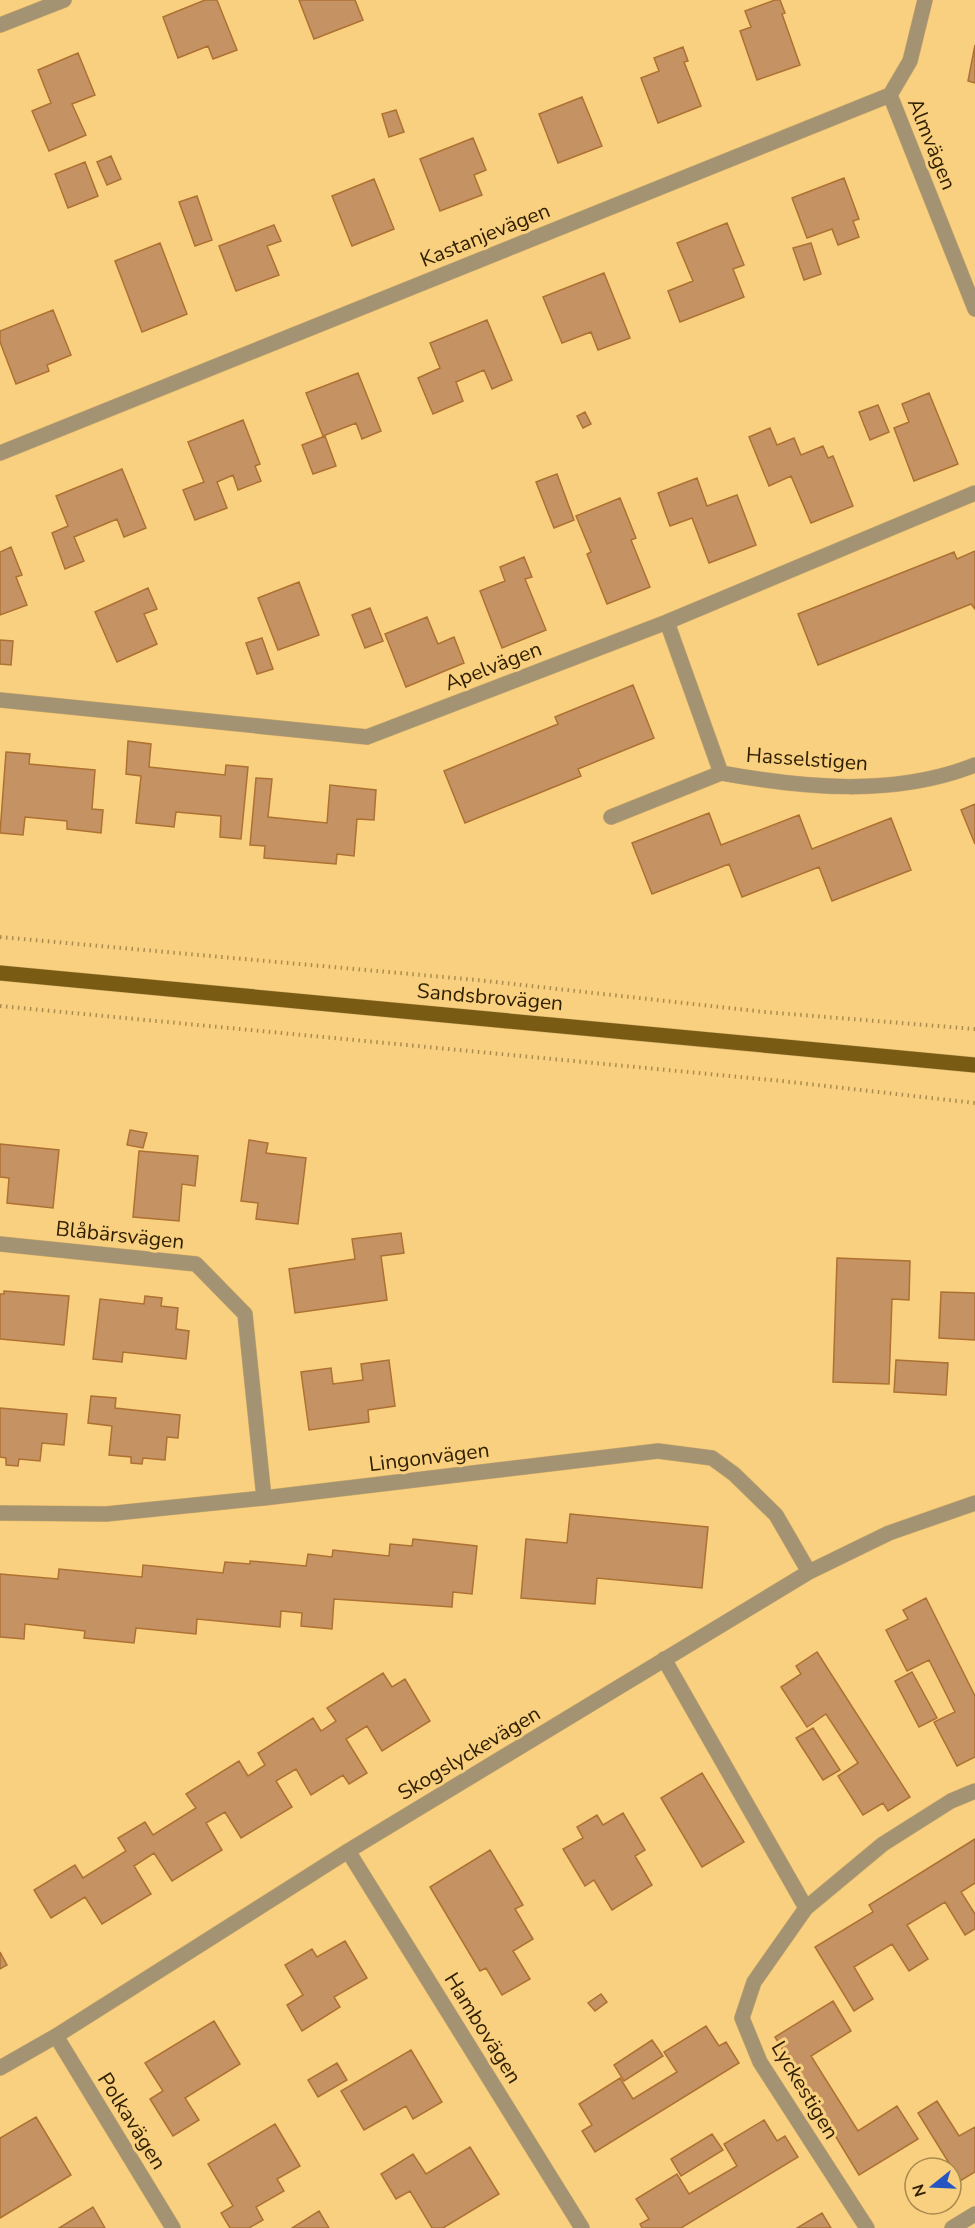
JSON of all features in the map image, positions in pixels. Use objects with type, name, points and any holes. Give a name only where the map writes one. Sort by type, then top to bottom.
[{"type":"main road","name":"Sandsbrovägen","points":[[0,973],[975,1065]]},
{"type":"street","points":[[0,26],[64,0]]},
{"type":"street","points":[[890,95],[910,60],[925,0]]},
{"type":"street","name":"Almvägen","points":[[890,95],[975,309]]},
{"type":"street","name":"Kastanjevägen","points":[[0,453],[890,95]]},
{"type":"street","name":"Apelvägen","points":[[0,700],[367,737],[667,622],[975,494]]},
{"type":"street","name":"Hasselstigen","points":[[667,622],[721,773],[768,781],[853,787],[914,783],[975,765]]},
{"type":"street","points":[[611,817],[721,773]]},
{"type":"street","name":"Blåbärsvägen","points":[[0,1244],[196,1264],[245,1314],[264,1498]]},
{"type":"street","name":"Lingonvägen","points":[[0,1513],[106,1514],[264,1498],[658,1451],[686,1453],[712,1458],[754,1492],[776,1515],[809,1572]]},
{"type":"street","name":"Skogslyckevägen","points":[[0,2068],[56,2036],[348,1851],[809,1572],[889,1533],[975,1503]]},
{"type":"street","points":[[664,1659],[806,1908]]},
{"type":"street","name":"Lyckestigen","points":[[867,2228],[760,2062],[742,2018],[754,1982],[806,1908],[883,1844],[951,1801],[975,1791]]},
{"type":"street","name":"Hambovägen","points":[[348,1851],[582,2228]]},
{"type":"street","name":"Polkavägen","points":[[56,2036],[173,2228]]},
{"type":"street","points":[[952,2228],[975,2214]]},
{"type":"path","points":[[0,937],[477,980],[765,1012],[975,1029]]},
{"type":"path","points":[[0,1006],[782,1081],[975,1103]]},
{"type":"building","points":[[205,0],[217,0],[237,50],[213,59],[208,46],[178,58],[163,17]]},
{"type":"building","points":[[299,0],[355,0],[363,20],[314,39]]},
{"type":"building","points":[[780,0],[785,13],[782,14],[800,65],[757,80],[740,31],[751,27],[745,11]]},
{"type":"building","points":[[975,45],[975,83],[968,81]]},
{"type":"building","points":[[683,47],[688,61],[684,62],[701,106],[658,123],[641,78],[659,71],[654,58]]},
{"type":"building","points":[[78,53],[95,95],[72,104],[86,135],[49,151],[32,111],[51,103],[38,70]]},
{"type":"building","points":[[582,97],[602,146],[558,163],[539,114]]},
{"type":"building","points":[[396,110],[404,132],[389,137],[382,114]]},
{"type":"building","points":[[473,138],[486,170],[474,175],[482,195],[440,211],[420,159]]},
{"type":"building","points":[[111,156],[121,179],[107,185],[97,162]]},
{"type":"building","points":[[85,162],[98,196],[68,208],[55,174]]},
{"type":"building","points":[[844,178],[859,219],[853,221],[859,237],[838,245],[832,229],[807,238],[792,198]]},
{"type":"building","points":[[374,179],[394,229],[352,246],[332,196]]},
{"type":"building","points":[[197,196],[212,240],[195,246],[179,202]]},
{"type":"building","points":[[727,223],[744,265],[733,269],[744,297],[680,322],[668,291],[693,281],[677,243]]},
{"type":"building","points":[[274,225],[281,241],[267,246],[279,275],[236,291],[219,246]]},
{"type":"building","points":[[160,243],[187,314],[142,332],[115,261]]},
{"type":"building","points":[[811,243],[821,274],[804,280],[793,248]]},
{"type":"building","points":[[604,273],[630,338],[598,350],[591,332],[562,343],[543,297]]},
{"type":"building","points":[[53,310],[71,355],[47,365],[49,371],[16,384],[0,342],[0,331]]},
{"type":"building","points":[[487,320],[512,380],[492,389],[484,370],[456,382],[463,401],[433,414],[418,378],[440,368],[430,343]]},
{"type":"building","points":[[358,373],[381,431],[362,439],[356,423],[323,436],[306,393]]},
{"type":"building","points":[[929,393],[958,464],[914,481],[894,428],[909,422],[902,404]]},
{"type":"building","points":[[878,405],[889,432],[870,440],[859,412]]},
{"type":"building","points":[[585,412],[591,424],[583,428],[577,416]]},
{"type":"building","points":[[243,420],[260,464],[255,466],[261,481],[238,490],[233,475],[217,482],[227,508],[195,520],[183,490],[204,482],[188,442]]},
{"type":"building","points":[[770,428],[777,445],[794,438],[801,455],[823,446],[828,458],[833,456],[853,506],[811,523],[791,476],[769,486],[749,437]]},
{"type":"building","points":[[325,436],[336,466],[313,474],[302,445]]},
{"type":"building","points":[[122,469],[146,528],[124,537],[117,519],[74,537],[84,561],[65,569],[52,533],[68,526],[56,496]]},
{"type":"building","points":[[557,474],[574,520],[554,528],[536,482]]},
{"type":"building","points":[[697,478],[707,506],[737,495],[756,545],[709,563],[692,518],[670,526],[658,493]]},
{"type":"building","points":[[620,498],[636,538],[631,540],[650,587],[607,604],[587,554],[591,552],[576,516]]},
{"type":"building","points":[[11,547],[22,575],[16,577],[27,605],[0,615],[0,552]]},
{"type":"building","points":[[975,551],[975,609],[971,604],[818,665],[798,614],[954,552],[957,559]]},
{"type":"building","points":[[524,557],[532,577],[525,579],[546,630],[502,648],[480,591],[505,581],[500,567]]},
{"type":"building","points":[[299,582],[319,635],[278,650],[258,598]]},
{"type":"building","points":[[148,588],[157,609],[144,614],[157,644],[117,662],[95,612]]},
{"type":"building","points":[[370,608],[383,641],[365,648],[352,615]]},
{"type":"building","points":[[427,617],[438,644],[454,637],[464,663],[406,687],[385,634]]},
{"type":"building","points":[[262,638],[273,669],[257,674],[246,643]]},
{"type":"building","points":[[0,640],[13,641],[11,665],[0,664]]},
{"type":"building","points":[[633,685],[654,738],[578,769],[581,776],[465,823],[444,771],[558,724],[555,717]]},
{"type":"building","points":[[128,741],[151,744],[149,767],[225,775],[226,765],[248,767],[241,839],[220,837],[221,816],[176,812],[174,827],[136,823],[141,776],[126,774]]},
{"type":"building","points":[[6,752],[30,754],[29,764],[95,770],[92,809],[103,810],[101,833],[67,829],[67,821],[25,817],[23,835],[0,833]]},
{"type":"building","points":[[256,778],[272,779],[268,817],[327,823],[330,785],[376,790],[374,820],[357,819],[354,856],[337,854],[336,864],[264,858],[265,846],[250,845]]},
{"type":"building","points":[[975,804],[975,844],[961,810]]},
{"type":"building","points":[[709,813],[721,845],[799,815],[812,849],[891,818],[911,870],[832,901],[819,867],[742,897],[729,864],[652,894],[632,843]]},
{"type":"building","points":[[130,1130],[147,1133],[143,1148],[127,1145]]},
{"type":"building","points":[[249,1140],[268,1143],[266,1153],[306,1158],[298,1224],[256,1219],[258,1203],[241,1201]]},
{"type":"building","points":[[0,1144],[59,1150],[53,1208],[7,1203],[9,1178],[0,1177]]},
{"type":"building","points":[[139,1151],[198,1156],[195,1186],[182,1184],[179,1221],[133,1217]]},
{"type":"building","points":[[401,1233],[404,1253],[381,1256],[387,1300],[295,1313],[289,1269],[355,1259],[352,1239]]},
{"type":"building","points":[[837,1258],[910,1261],[909,1300],[892,1299],[889,1384],[833,1382]]},
{"type":"building","points":[[4,1291],[69,1296],[64,1345],[0,1339],[0,1294],[4,1294]]},
{"type":"building","points":[[941,1292],[975,1293],[975,1340],[939,1338]]},
{"type":"building","points":[[145,1296],[162,1298],[161,1306],[178,1308],[176,1329],[189,1331],[186,1359],[123,1352],[122,1362],[93,1359],[100,1299],[144,1304]]},
{"type":"building","points":[[389,1360],[395,1406],[368,1410],[369,1422],[309,1430],[301,1372],[331,1368],[333,1384],[363,1380],[361,1364]]},
{"type":"building","points":[[896,1360],[948,1363],[946,1395],[894,1392]]},
{"type":"building","points":[[91,1396],[116,1398],[115,1408],[180,1415],[178,1438],[167,1437],[165,1460],[143,1458],[142,1464],[131,1463],[131,1457],[109,1455],[112,1426],[88,1423]]},
{"type":"building","points":[[0,1408],[67,1414],[64,1445],[42,1443],[40,1461],[19,1459],[18,1466],[6,1465],[6,1458],[0,1457]]},
{"type":"building","points":[[570,1514],[708,1527],[702,1588],[597,1578],[595,1604],[521,1598],[526,1539],[567,1543]]},
{"type":"building","points":[[413,1539],[477,1546],[472,1594],[453,1592],[452,1607],[334,1599],[332,1629],[301,1626],[302,1613],[281,1611],[280,1627],[197,1619],[196,1634],[136,1628],[134,1643],[84,1638],[85,1631],[25,1624],[24,1639],[0,1637],[0,1574],[58,1579],[59,1569],[142,1577],[143,1565],[223,1573],[225,1562],[250,1564],[250,1561],[306,1566],[308,1554],[332,1557],[333,1550],[389,1556],[390,1544],[412,1546]]},
{"type":"building","points":[[926,1598],[975,1696],[975,1757],[957,1766],[934,1722],[955,1712],[929,1660],[907,1671],[886,1630],[908,1619],[903,1610]]},
{"type":"building","points":[[817,1652],[910,1797],[888,1811],[883,1803],[863,1815],[838,1776],[858,1763],[826,1714],[807,1727],[781,1687],[801,1674],[796,1666]]},
{"type":"building","points":[[912,1672],[937,1718],[919,1727],[895,1681]]},
{"type":"building","points":[[383,1673],[392,1687],[405,1679],[430,1721],[382,1751],[367,1726],[346,1739],[367,1773],[349,1784],[343,1775],[311,1795],[296,1769],[276,1781],[292,1807],[241,1838],[225,1812],[206,1823],[222,1850],[172,1881],[154,1853],[134,1866],[151,1894],[102,1924],[85,1897],[51,1918],[34,1890],[75,1865],[83,1878],[126,1851],[118,1838],[145,1822],[153,1835],[196,1808],[186,1794],[239,1761],[248,1776],[265,1765],[258,1753],[313,1718],[321,1731],[336,1721],[327,1708]]},
{"type":"building","points":[[813,1728],[840,1770],[823,1780],[796,1738]]},
{"type":"building","points":[[702,1773],[744,1842],[702,1867],[661,1798]]},
{"type":"building","points":[[623,1813],[645,1850],[635,1856],[652,1885],[612,1910],[594,1880],[585,1886],[563,1849],[583,1838],[577,1827],[597,1815],[603,1825]]},
{"type":"building","points":[[975,1839],[975,1883],[961,1892],[975,1914],[975,1929],[965,1935],[945,1902],[907,1925],[928,1959],[909,1971],[892,1944],[854,1967],[873,1999],[854,2011],[815,1947],[873,1912],[869,1905]]},
{"type":"building","points":[[490,1850],[523,1905],[515,1909],[533,1939],[513,1951],[530,1979],[502,1995],[486,1968],[480,1971],[430,1887]]},
{"type":"building","points":[[345,1941],[367,1978],[334,1997],[340,2007],[302,2031],[287,2005],[303,1995],[285,1965],[312,1949],[317,1957]]},
{"type":"building","points":[[0,1952],[7,1965],[0,1969]]},
{"type":"building","points":[[601,1994],[607,2002],[595,2011],[588,2003]]},
{"type":"building","points":[[833,2001],[851,2031],[811,2056],[858,2131],[897,2106],[918,2139],[859,2175],[775,2037]]},
{"type":"building","points":[[214,2021],[240,2064],[185,2098],[199,2120],[173,2136],[150,2099],[163,2091],[145,2063]]},
{"type":"building","points":[[706,2026],[719,2046],[726,2042],[739,2063],[595,2152],[582,2131],[592,2125],[579,2104],[620,2078],[633,2099],[677,2072],[664,2052]]},
{"type":"building","points":[[652,2040],[663,2056],[624,2081],[614,2065]]},
{"type":"building","points":[[411,2050],[442,2102],[413,2119],[406,2106],[364,2130],[341,2091]]},
{"type":"building","points":[[337,2063],[347,2080],[318,2097],[308,2080]]},
{"type":"building","points":[[937,2101],[959,2136],[975,2127],[975,2172],[963,2179],[963,2156],[945,2156],[918,2113]]},
{"type":"building","points":[[36,2117],[71,2175],[0,2218],[0,2138]]},
{"type":"building","points":[[764,2120],[777,2141],[785,2136],[798,2157],[681,2228],[642,2228],[640,2224],[649,2219],[636,2199],[677,2174],[689,2194],[737,2166],[724,2144]]},
{"type":"building","points":[[275,2124],[300,2166],[277,2179],[284,2191],[256,2207],[263,2220],[249,2228],[230,2228],[221,2213],[233,2206],[208,2164]]},
{"type":"building","points":[[712,2134],[723,2150],[681,2176],[671,2159]]},
{"type":"building","points":[[470,2147],[499,2194],[443,2228],[432,2228],[410,2191],[396,2199],[381,2174],[413,2154],[426,2174]]},
{"type":"building","points":[[93,2207],[105,2228],[59,2228]]},
{"type":"building","points":[[319,2211],[329,2228],[292,2228]]},
{"type":"building","points":[[822,2213],[831,2228],[797,2228]]}]
